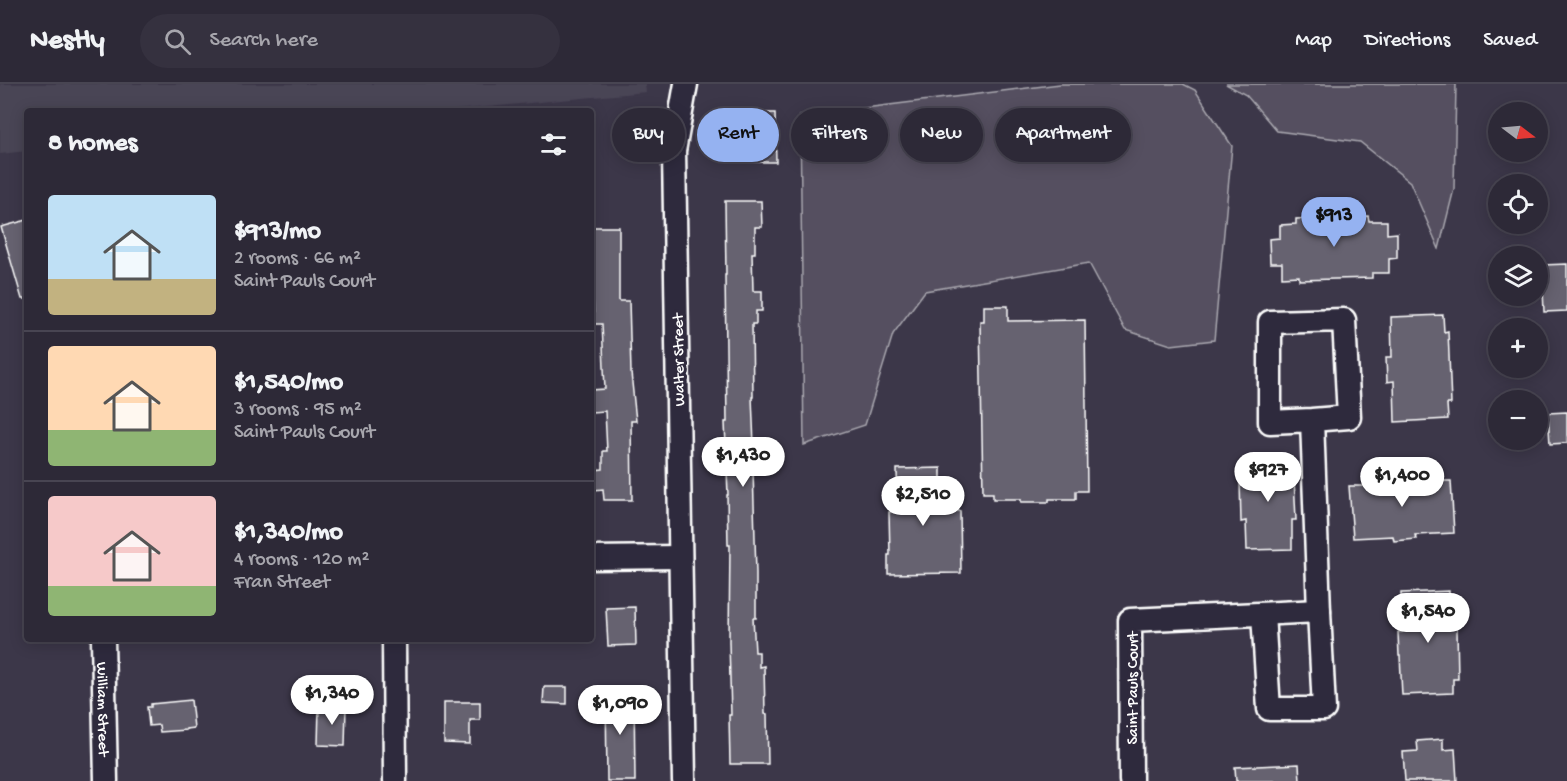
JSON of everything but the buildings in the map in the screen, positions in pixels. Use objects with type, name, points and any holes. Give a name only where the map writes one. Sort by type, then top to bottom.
[{"type":"street","name":"Walter Street","points":[[684,781],[674,151],[686,84]]},
{"type":"street","points":[[1344,320],[1349,417],[1312,420],[1270,422],[1270,322],[1344,320]]},
{"type":"street","points":[[1263,614],[1269,709],[1324,709],[1312,420]]},
{"type":"street","points":[[594,558],[680,557]]},
{"type":"street","name":"Saint Pauls Court","points":[[1131,781],[1130,620],[1319,611]]},
{"type":"street","name":"William Street","points":[[103,642],[106,781]]},
{"type":"street","points":[[394,642],[395,781]]},
{"type":"shaded area","points":[[0,84],[645,84],[646,92],[477,108],[24,108],[24,151],[0,154]]},
{"type":"shaded area","points":[[1060,84],[1183,84],[1195,90],[1232,146],[1214,340],[1171,345],[1125,330],[1089,263],[925,291],[893,334],[865,425],[804,445],[801,162],[888,162],[888,108],[865,108]]},
{"type":"shaded area","points":[[1226,84],[1456,84],[1454,189],[1439,249],[1410,182],[1360,142],[1277,131],[1246,95]]}]
